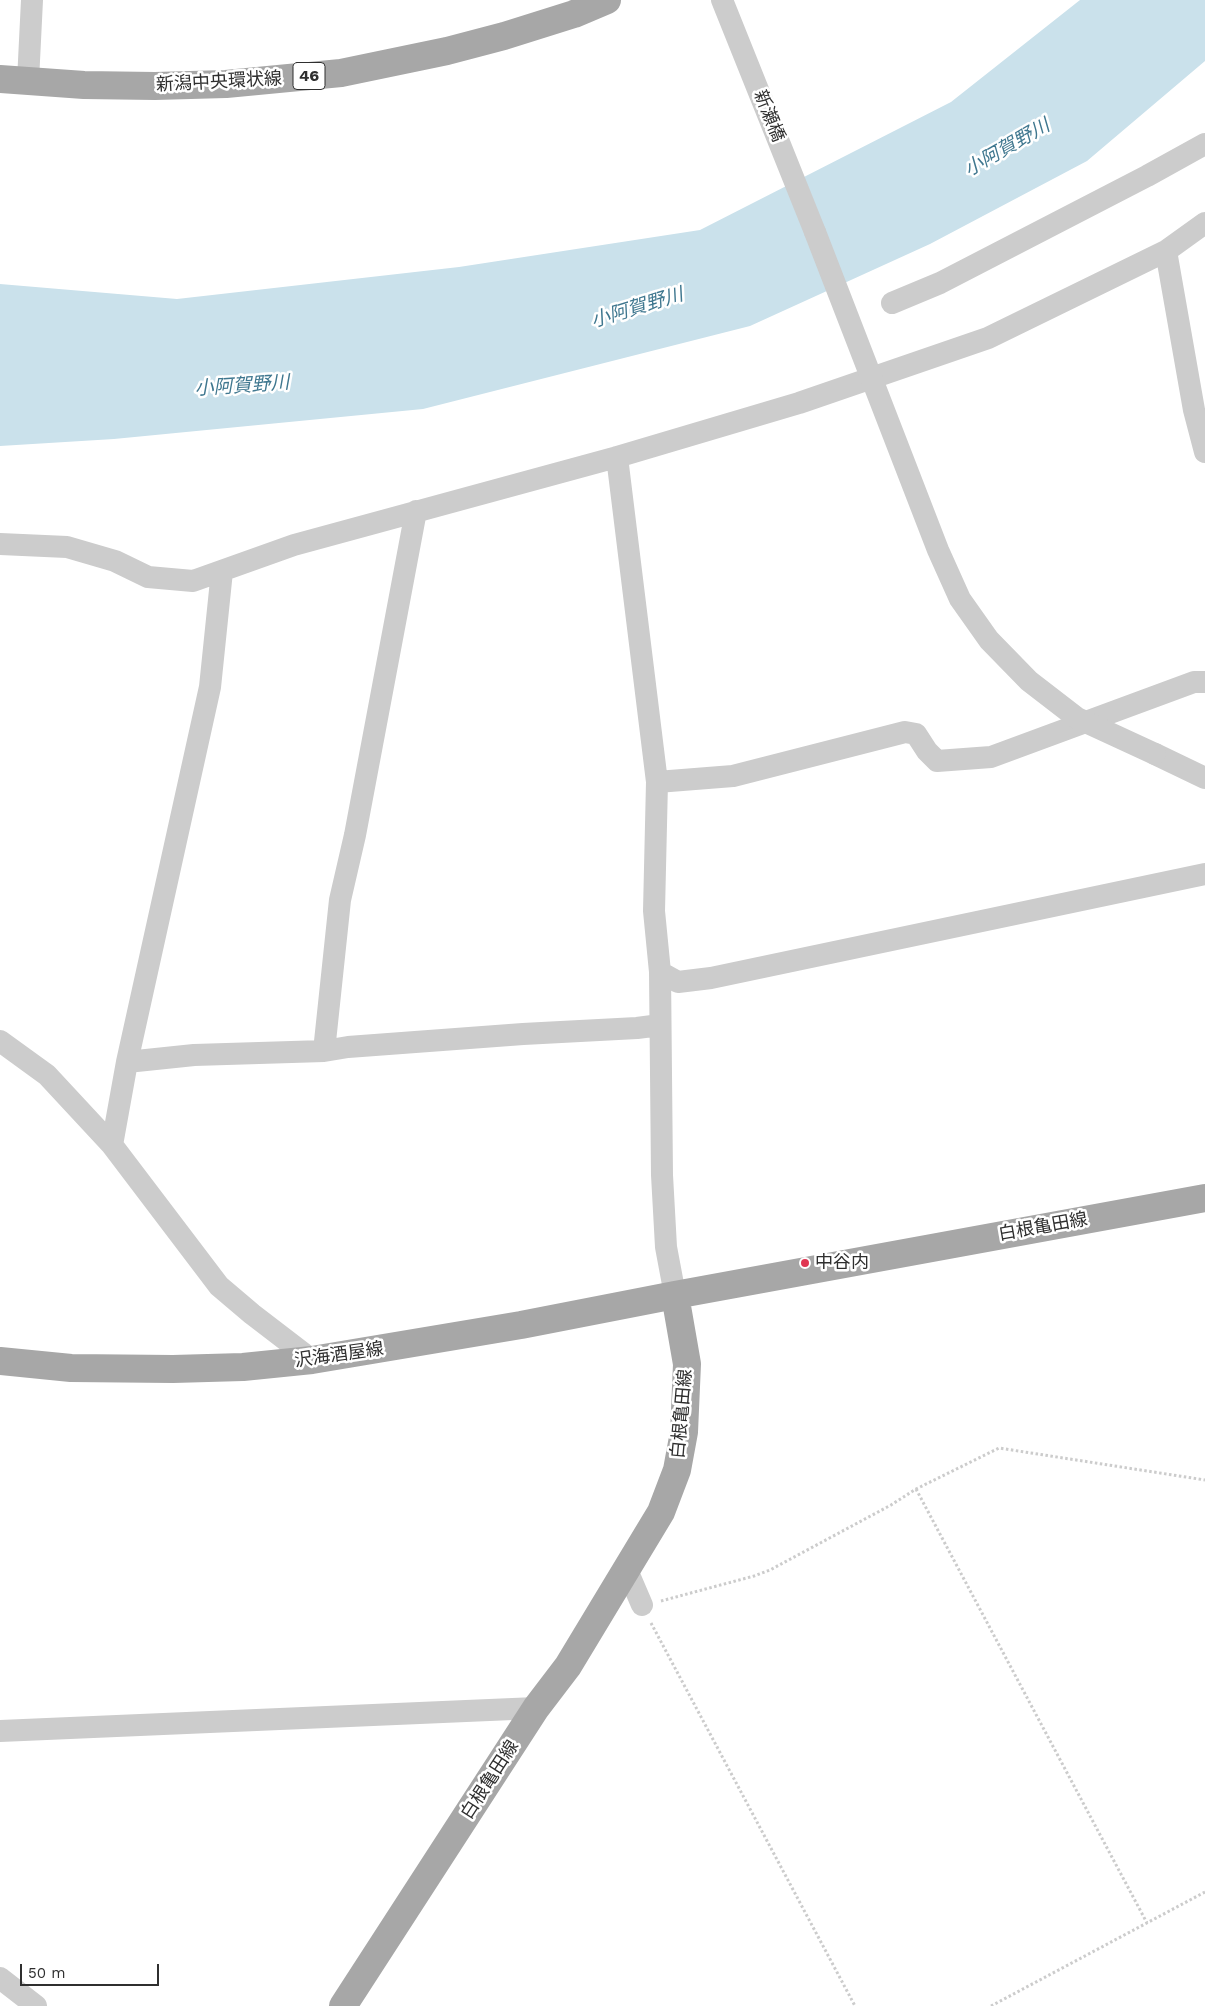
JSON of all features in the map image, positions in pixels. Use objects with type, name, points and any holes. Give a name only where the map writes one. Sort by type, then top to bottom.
[{"type":"main road","name":"新潟中央環状線","points":[[0,79],[84,85],[217,84],[342,73],[447,51],[504,36],[574,14],[607,0]]},
{"type":"main road","name":"白根亀田線","points":[[343,2006],[536,1708],[568,1666],[661,1512],[677,1470],[684,1432],[687,1364],[675,1295],[1205,1198]]},
{"type":"main road","name":"沢海酒屋線","points":[[0,1361],[70,1368],[173,1369],[243,1367],[312,1360],[521,1326],[675,1295]]},
{"type":"street","points":[[28,81],[32,0]]},
{"type":"street","name":"新瀬橋","points":[[722,0],[815,232],[938,550],[960,599],[989,640],[1029,681],[1077,718],[1205,778]]},
{"type":"street","points":[[892,303],[940,283],[1205,144]]},
{"type":"street","points":[[0,544],[67,547],[114,561],[148,577],[193,581],[294,545],[617,457],[799,403],[988,338],[1166,251],[1205,223]]},
{"type":"street","points":[[1166,251],[1194,410],[1205,452]]},
{"type":"street","points":[[617,457],[657,782],[654,911],[660,972],[662,1156],[665,1238],[675,1295]]},
{"type":"street","points":[[324,1051],[340,900],[357,825],[416,511]]},
{"type":"street","points":[[112,1144],[127,1062],[210,687],[222,571]]},
{"type":"street","points":[[657,782],[733,776],[905,732],[916,734],[927,751],[937,761],[991,756],[1194,682],[1205,682]]},
{"type":"street","points":[[660,972],[678,982],[711,978],[1205,874]]},
{"type":"street","points":[[127,1062],[194,1055],[324,1051],[387,1044],[660,1025]]},
{"type":"street","points":[[0,1041],[47,1075],[112,1144],[219,1286],[312,1360]]},
{"type":"street","points":[[627,1570],[642,1606]]},
{"type":"street","points":[[0,1731],[536,1708]]},
{"type":"street","points":[[0,1978],[36,2006]]},
{"type":"path","points":[[855,2006],[642,1606],[770,1570],[891,1505],[916,1489],[998,1448],[1205,1480]]},
{"type":"path","points":[[916,1489],[1147,1923]]},
{"type":"path","points":[[991,2006],[1205,1892]]},
{"type":"water","name":"小阿賀野川","points":[[1080,0],[1205,0],[1205,61],[1087,161],[930,244],[750,326],[423,409],[114,439],[0,446],[0,284],[177,299],[459,267],[700,230],[951,102]]},
{"type":"place","name":"中谷内","points":[[805,1263]]}]
